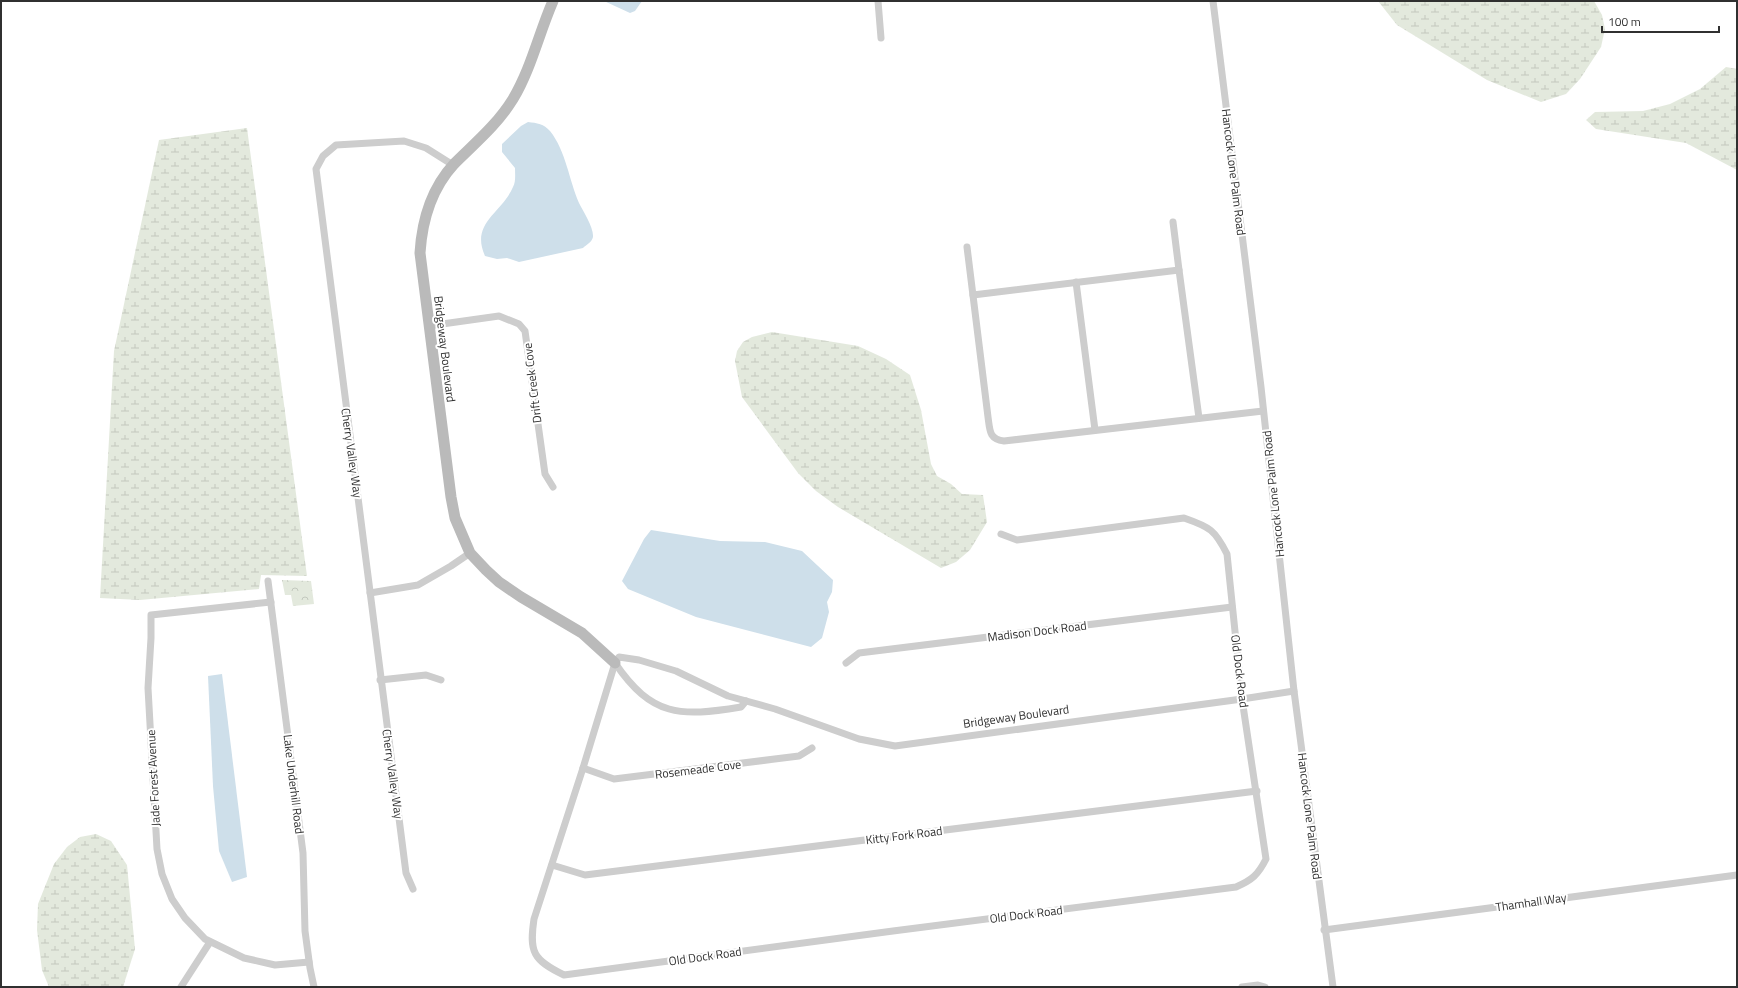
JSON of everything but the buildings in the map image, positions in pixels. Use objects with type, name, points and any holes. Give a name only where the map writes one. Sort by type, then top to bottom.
[{"type":"street","name":"Bridgeway Boulevard","points":[[553,1],[532,56],[513,99],[498,121],[454,165],[440,183],[430,201],[421,238],[420,253],[428,326],[455,518],[470,553],[499,582],[521,597],[582,633],[615,663],[628,681],[651,702],[663,708],[685,713],[708,712],[741,707],[746,701]]},
{"type":"street","points":[[878,1],[881,38]]},
{"type":"street","name":"Hancock Lone Palm Road","points":[[1213,1],[1263,410],[1294,692],[1324,930],[1333,987]]},
{"type":"street","name":"Cherry Valley Way","points":[[413,889],[406,873],[380,680],[316,169],[323,156],[336,145],[404,141],[426,148],[454,165]]},
{"type":"street","points":[[1173,222],[1199,418]]},
{"type":"street","points":[[967,247],[988,418],[992,436],[996,440],[1004,441],[1263,410]]},
{"type":"street","points":[[973,295],[1179,270]]},
{"type":"street","points":[[1076,282],[1095,430]]},
{"type":"street","name":"Drift Creek Cove","points":[[428,326],[499,316],[519,324],[525,331],[545,474],[553,487]]},
{"type":"street","name":"Old Dock Road","points":[[615,663],[534,919],[531,940],[535,953],[548,967],[564,975],[1236,887],[1247,882],[1259,872],[1266,859],[1242,698],[1227,554],[1218,536],[1201,524],[1184,518],[1017,540],[1001,534]]},
{"type":"street","points":[[370,593],[418,585],[470,553]]},
{"type":"street","name":"Lake Underhill Road","points":[[268,581],[303,853],[304,917],[308,962],[314,987]]},
{"type":"street","name":"Jade Forest Avenue","points":[[271,602],[151,614],[148,688],[158,856],[166,886],[177,906],[185,918],[210,942],[244,958],[275,965],[308,962]]},
{"type":"street","name":"Madison Dock Road","points":[[846,663],[859,653],[1232,607]]},
{"type":"street","name":"Bridgeway Boulevard","points":[[615,663],[619,657],[654,664],[676,671],[728,696],[775,709],[859,739],[895,746],[1294,692]]},
{"type":"street","points":[[380,680],[426,675],[441,680]]},
{"type":"street","name":"Rosemeade Cove","points":[[583,768],[614,779],[799,756],[812,748]]},
{"type":"street","name":"Kitty Fork Road","points":[[552,865],[585,875],[1257,791]]},
{"type":"street","name":"Thamhall Way","points":[[1324,930],[1737,875]]},
{"type":"street","points":[[181,987],[210,942]]},
{"type":"street","points":[[1242,987],[1258,985],[1265,987]]},
{"type":"green space","points":[[1378,1],[1594,1],[1602,15],[1605,29],[1601,47],[1580,79],[1566,94],[1541,102],[1487,80],[1397,25]]},
{"type":"green space","points":[[1726,67],[1737,69],[1737,170],[1686,143],[1596,129],[1586,120],[1595,112],[1643,111],[1670,104],[1700,89]]},
{"type":"green space","points":[[247,128],[307,576],[261,575],[259,589],[140,600],[100,598],[114,351],[159,140]]},
{"type":"green space","points":[[772,332],[858,346],[886,359],[910,375],[921,410],[931,464],[937,476],[951,484],[962,494],[983,495],[987,522],[970,550],[956,562],[941,568],[838,507],[816,491],[798,473],[742,397],[735,361],[737,351],[743,342],[752,337]]},
{"type":"green space","points":[[282,580],[311,581],[314,604],[293,606],[291,595],[285,595]]},
{"type":"green space","points":[[96,834],[111,841],[127,865],[135,949],[123,987],[49,987],[42,970],[37,930],[38,904],[54,864],[67,847],[80,837]]},
{"type":"water","points":[[604,1],[642,1],[635,11],[630,13]]},
{"type":"water","points":[[528,122],[543,125],[550,131],[560,147],[579,203],[590,224],[593,237],[583,248],[519,262],[507,258],[497,259],[485,256],[481,245],[484,227],[508,196],[515,180],[515,168],[502,152],[502,144],[521,126]]},
{"type":"water","points":[[651,530],[720,541],[765,542],[802,551],[833,580],[832,592],[827,602],[829,612],[822,638],[811,647],[696,617],[628,589],[622,581],[644,539]]},
{"type":"water","points":[[222,674],[247,877],[232,882],[219,851],[213,786],[208,676]]}]
